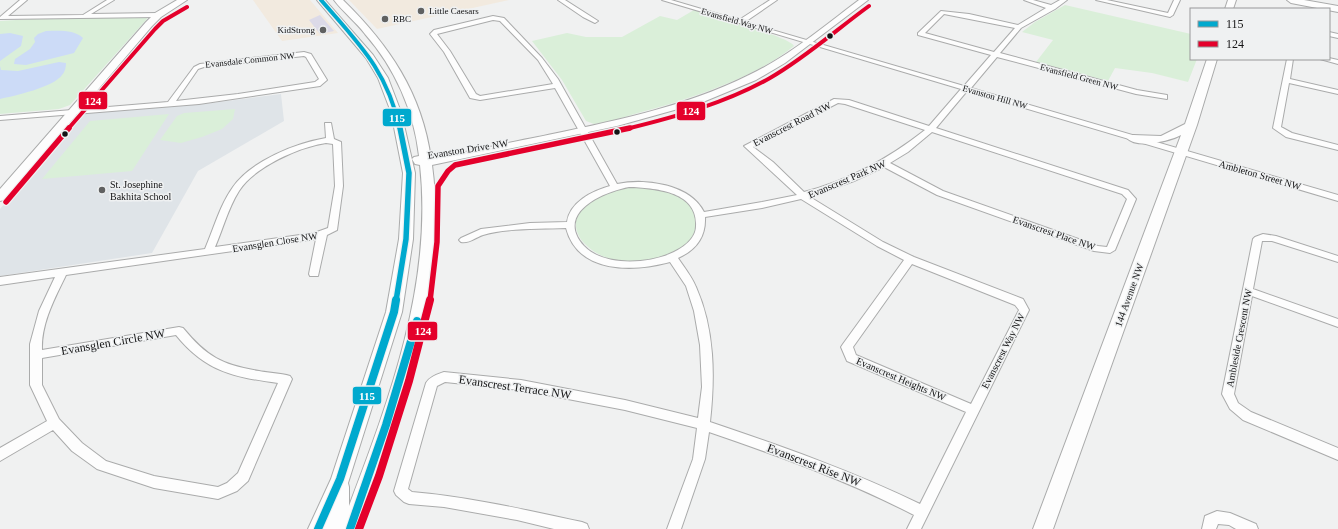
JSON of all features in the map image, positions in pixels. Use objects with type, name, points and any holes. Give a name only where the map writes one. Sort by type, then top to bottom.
[{"type":"main road","points":[[0,197],[158,15],[183,0]]},
{"type":"main road","points":[[321,0],[340,20],[370,57],[383,78],[396,112],[430,184],[429,241],[420,306],[399,386],[371,474],[350,529]]},
{"type":"main road","points":[[326,0],[344,15],[355,17]]},
{"type":"main road","points":[[318,529],[340,479],[394,312],[406,239],[409,173],[419,159],[414,110],[406,87],[395,67],[378,44],[338,0]]},
{"type":"main road","name":"Evanston Drive NW","points":[[419,159],[451,158],[583,131],[641,118],[716,93],[752,78],[775,65],[808,43],[864,0]]},
{"type":"main road","points":[[1291,0],[1338,9]]},
{"type":"main road","points":[[340,20],[349,21],[364,36],[378,44]]},
{"type":"main road","name":"144 Avenue NW","points":[[1043,529],[1191,125],[1212,60]]},
{"type":"main road","points":[[1133,138],[1162,141],[1191,125]]},
{"type":"main road","name":"Evanston Drive NW","points":[[419,159],[499,143],[530,141]]},
{"type":"main road","points":[[430,184],[442,166],[451,158]]},
{"type":"main road","points":[[333,529],[339,514],[340,479]]},
{"type":"street","points":[[24,0],[2,18],[86,15],[158,15]]},
{"type":"street","points":[[86,15],[110,0]]},
{"type":"street","points":[[561,0],[595,21]]},
{"type":"street","name":"Evansfield Way NW","points":[[666,0],[808,43]]},
{"type":"street","points":[[740,22],[774,0]]},
{"type":"street","points":[[1027,0],[1053,8]]},
{"type":"street","name":"Evanscrest Park NW","points":[[700,215],[761,207],[804,197],[856,177],[884,164],[914,144],[930,130],[1019,27],[1053,8],[1064,0]]},
{"type":"street","points":[[1099,0],[1170,15],[1177,0]]},
{"type":"street","name":"Evansfield Green NW","points":[[1019,27],[943,12],[920,34],[1136,92],[1164,97]]},
{"type":"street","points":[[558,85],[480,98],[473,96],[447,51],[433,34],[436,31],[493,18],[502,19],[540,59],[558,85],[614,186]]},
{"type":"street","name":"Evanston Hill NW","points":[[808,43],[1181,152]]},
{"type":"street","name":"Evansdale Common NW","points":[[0,118],[73,112],[171,103],[257,95],[317,84],[323,80],[309,55],[304,54],[202,65],[196,68],[171,103]]},
{"type":"street","points":[[1290,60],[1277,126],[1278,130],[1289,135],[1338,148]]},
{"type":"street","points":[[1328,60],[1338,62]]},
{"type":"street","points":[[1286,80],[1338,92]]},
{"type":"street","name":"Evanscrest Road NW","points":[[804,197],[770,164],[748,146],[837,101],[846,102],[930,130]]},
{"type":"street","points":[[209,252],[237,187],[261,167],[276,158],[292,150],[330,139],[328,125]]},
{"type":"street","name":"Evanscrest Place NW","points":[[884,164],[927,187],[957,199],[1096,249],[1110,250],[1132,199],[1125,192],[930,130]]},
{"type":"street","name":"Evansglen Close NW","points":[[0,282],[322,235],[332,230],[339,186],[337,142],[330,139]]},
{"type":"street","name":"Ambleton Street NW","points":[[1181,152],[1338,198]]},
{"type":"street","points":[[645,184],[674,190],[686,197],[695,205],[700,215],[702,226],[697,238],[687,249],[673,258],[651,264],[632,265],[604,261],[586,252],[574,239],[571,225],[574,213],[583,201],[597,192],[614,186],[645,184]]},
{"type":"street","name":"Evanscrest Way NW","points":[[804,197],[880,244],[910,259],[1019,302],[1024,310],[914,529]]},
{"type":"street","points":[[464,240],[481,232],[530,226],[571,225]]},
{"type":"street","points":[[314,274],[322,235]]},
{"type":"street","name":"Ambleside Crescent NW","points":[[1338,259],[1278,239],[1263,237],[1257,242],[1228,394],[1231,402],[1247,416],[1338,454]]},
{"type":"street","points":[[673,258],[691,286],[699,312],[706,345],[708,387],[699,459],[674,529]]},
{"type":"street","name":"Evanscrest Heights NW","points":[[910,259],[847,347],[850,358],[973,410]]},
{"type":"street","name":"Evansglen Circle NW","points":[[36,355],[179,331],[195,350],[214,362],[241,374],[286,379],[243,477],[232,487],[218,493],[154,482],[102,465],[77,447],[54,424],[36,385],[36,355],[36,344],[44,311],[62,273]]},
{"type":"street","points":[[1248,291],[1338,322]]},
{"type":"street","name":"Evanscrest Terrace NW","points":[[582,529],[517,514],[444,501],[409,498],[402,491],[432,383],[444,377],[521,385],[625,405],[703,425]]},
{"type":"street","points":[[0,455],[54,424]]},
{"type":"street","name":"Evanscrest Rise NW","points":[[703,425],[784,452],[886,494],[922,512]]},
{"type":"street","points":[[1209,529],[1210,521],[1217,517],[1230,519],[1251,529]]},
{"type":"shaded area","points":[[253,0],[310,0],[338,33],[282,41]]},
{"type":"shaded area","points":[[349,0],[509,0],[377,29]]},
{"type":"shaded area","name":"St. Josephine Bakhita School","points":[[281,94],[284,121],[198,171],[152,253],[0,276],[0,209],[79,116],[88,113],[204,104]]},
{"type":"green space","points":[[1065,5],[1190,34],[1190,60],[1197,60],[1188,82],[1152,73],[1115,68],[1108,81],[1036,62],[1053,40],[1022,32],[1035,22]]},
{"type":"green space","points":[[694,10],[779,37],[794,46],[778,58],[760,68],[720,87],[678,102],[611,121],[594,124],[586,121],[562,80],[532,41],[567,33],[586,37],[622,37],[660,16],[677,20]]},
{"type":"green space","points":[[146,17],[147,19],[70,105],[59,109],[0,114],[0,21]]},
{"type":"green space","points":[[235,109],[233,119],[222,129],[181,143],[160,140],[177,116],[184,113]]},
{"type":"green space","points":[[169,114],[132,171],[42,179],[90,121]]},
{"type":"green space","points":[[629,186],[662,190],[683,198],[690,205],[695,214],[696,229],[689,242],[669,255],[658,259],[632,262],[607,258],[586,245],[579,237],[576,228],[577,217],[583,208],[599,196]]},
{"type":"water","points":[[46,31],[70,32],[83,38],[74,53],[26,65],[14,64],[15,59],[30,49],[35,42],[34,38],[38,34]]},
{"type":"water","points":[[10,33],[23,36],[21,46],[0,61],[0,34]]},
{"type":"water","points":[[59,62],[66,63],[66,65],[64,72],[58,79],[43,87],[0,99],[0,66],[1,70],[18,71]]},
{"type":"building","points":[[320,15],[334,31],[320,34],[309,20]]},
{"type":"transit line","name":"115","points":[[318,529],[340,479],[394,312],[406,239],[409,173],[396,112],[383,78],[370,57],[321,0]]},
{"type":"transit line","name":"124","points":[[359,529],[379,476],[409,381],[429,308],[437,242],[438,186],[448,171],[455,165],[645,125],[683,114],[719,101],[755,86],[785,69],[814,49],[869,6]]},
{"type":"transit line","name":"124","points":[[6,202],[155,29],[163,21],[187,7]]},
{"type":"transit line","name":"115","points":[[350,529],[386,425],[417,321]]},
{"type":"place","name":"Little Caesars","points":[[421,11]]},
{"type":"place","name":"RBC","points":[[385,19]]},
{"type":"place","name":"KidStrong","points":[[323,30]]},
{"type":"place","name":"St. Josephine Bakhita School","points":[[102,190]]}]
